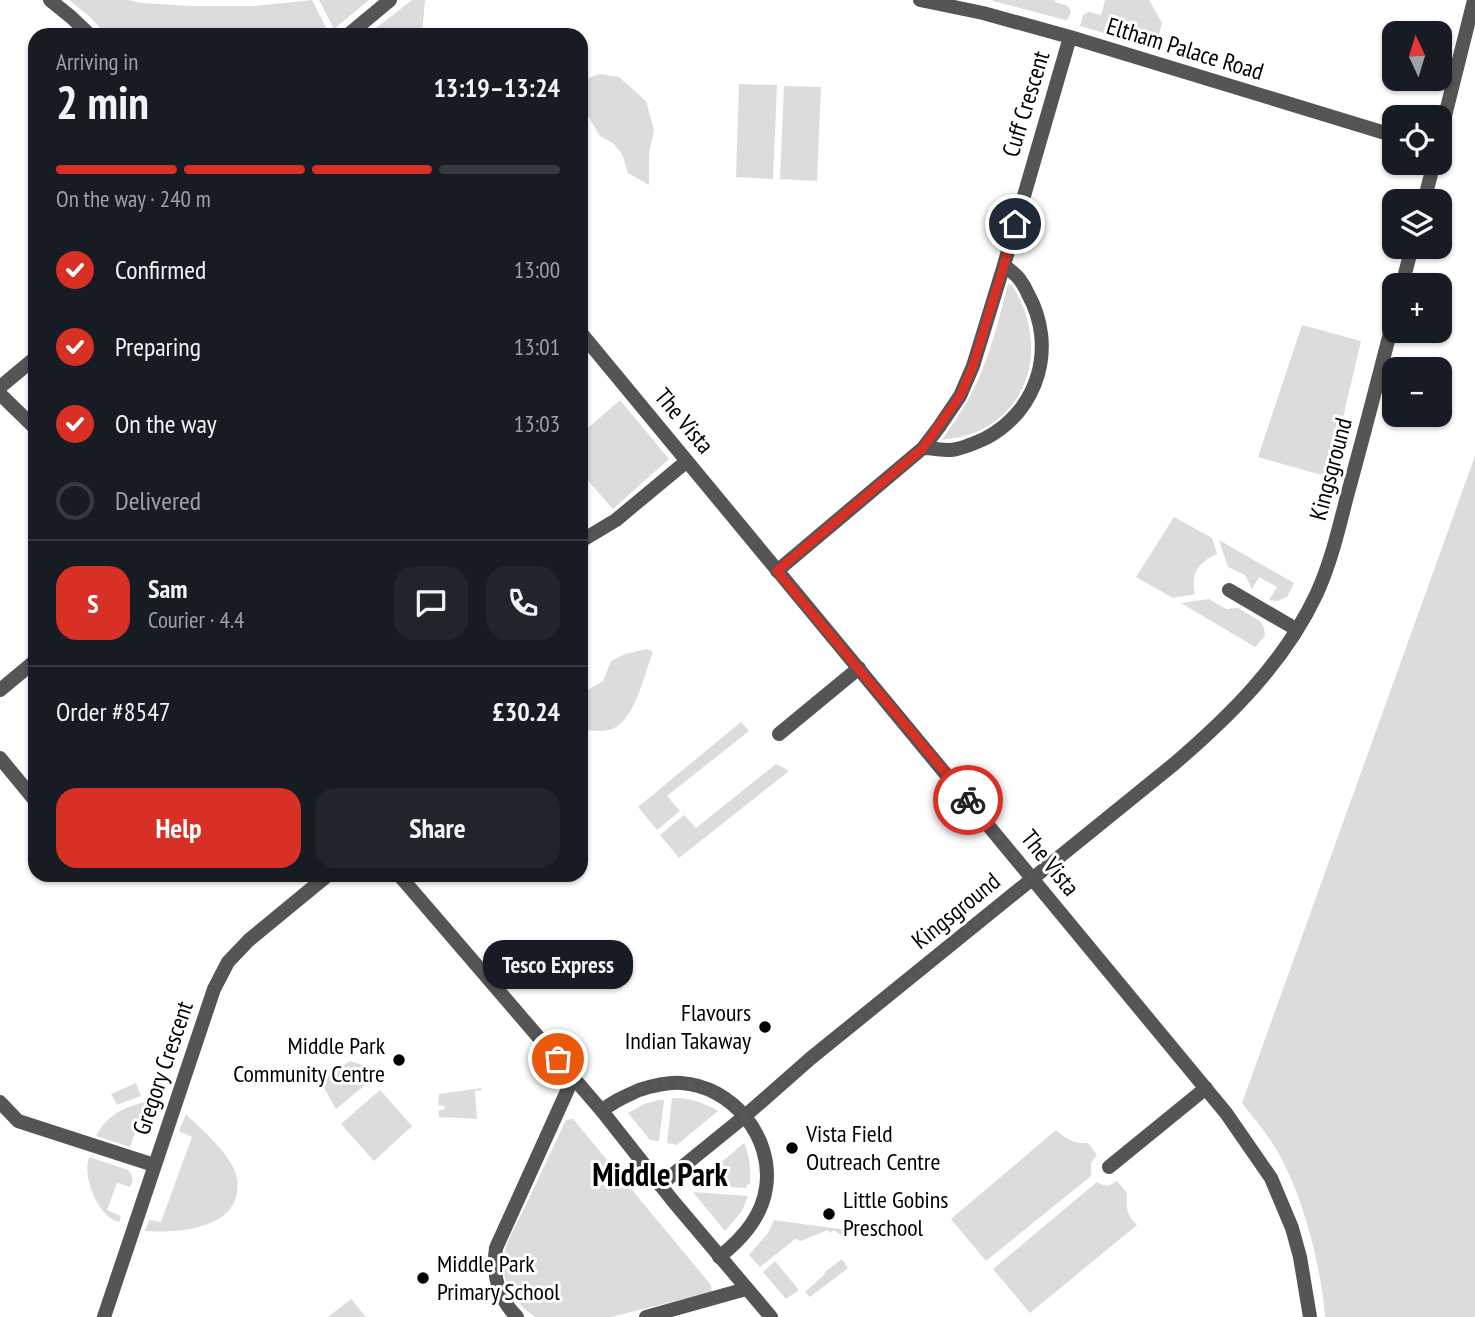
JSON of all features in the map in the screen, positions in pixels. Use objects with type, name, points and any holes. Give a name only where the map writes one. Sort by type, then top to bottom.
[{"type":"street","points":[[50,0],[82,28]]},
{"type":"street","points":[[356,28],[390,0]]},
{"type":"street","name":"Eltham Palace Road","points":[[920,0],[983,13],[1070,37],[1382,132]]},
{"type":"street","points":[[1448,105],[1474,0]]},
{"type":"street","name":"Cuff Crescent","points":[[777,571],[923,448],[960,396],[973,366],[1004,265],[1070,37]]},
{"type":"street","points":[[923,448],[951,450],[975,443],[999,430],[1018,412],[1035,387],[1042,362],[1042,332],[1034,305],[1020,279],[1004,265]]},
{"type":"street","name":"The Vista","points":[[588,341],[1247,1141],[1271,1178],[1292,1228],[1300,1256],[1310,1317]]},
{"type":"street","name":"Kingsground","points":[[660,1185],[811,1058],[1210,733],[1244,699],[1274,663],[1317,592],[1334,544],[1387,343]]},
{"type":"street","points":[[0,387],[28,364]]},
{"type":"street","points":[[0,394],[28,421]]},
{"type":"street","points":[[588,537],[615,520],[687,461]]},
{"type":"street","points":[[1229,590],[1296,629]]},
{"type":"street","points":[[0,690],[28,667]]},
{"type":"street","points":[[779,734],[859,668]]},
{"type":"street","points":[[0,758],[28,792]]},
{"type":"street","name":"Gregory Crescent","points":[[104,1317],[214,989],[228,962],[249,940],[319,882]]},
{"type":"street","points":[[405,882],[602,1111],[719,1257],[771,1317]]},
{"type":"street","points":[[517,1317],[503,1300],[497,1281],[494,1260],[496,1248],[573,1079]]},
{"type":"street","points":[[602,1111],[612,1103],[647,1087],[681,1083],[714,1092],[737,1107],[752,1126],[763,1151],[766,1189],[754,1220],[741,1238],[719,1257]]},
{"type":"street","points":[[1109,1167],[1206,1088]]},
{"type":"street","points":[[0,1102],[18,1121],[154,1165]]},
{"type":"street","points":[[646,1317],[746,1289]]},
{"type":"shaded area","points":[[69,0],[255,6],[312,0],[326,28],[100,28]]},
{"type":"shaded area","points":[[319,0],[369,0],[335,28]]},
{"type":"shaded area","points":[[412,0],[425,0],[423,28],[376,28]]},
{"type":"shaded area","points":[[993,0],[1055,0],[1068,6],[1071,11],[1065,20]]},
{"type":"shaded area","points":[[1105,0],[1149,0],[1162,23],[1155,48],[1080,26],[1083,15],[1089,12],[1101,15]]},
{"type":"shaded area","points":[[599,74],[619,77],[646,101],[654,130],[649,154],[649,185],[628,173],[622,154],[614,144],[600,136],[588,116],[588,78]]},
{"type":"shaded area","points":[[739,84],[777,85],[773,179],[736,177]]},
{"type":"shaded area","points":[[784,86],[821,87],[817,181],[780,179]]},
{"type":"shaded area","points":[[1008,284],[1012,285],[1023,306],[1029,327],[1029,369],[1022,389],[1011,406],[995,421],[974,433],[942,440],[969,399],[981,372]]},
{"type":"shaded area","points":[[1302,325],[1361,341],[1329,477],[1258,457]]},
{"type":"shaded area","points":[[620,400],[669,459],[613,509],[588,481],[588,428]]},
{"type":"shaded area","points":[[1475,456],[1475,1317],[1325,1317],[1314,1248],[1299,1200],[1280,1156],[1242,1103]]},
{"type":"shaded area","points":[[1174,517],[1212,538],[1217,554],[1197,569],[1194,580],[1195,594],[1173,598],[1136,577]]},
{"type":"shaded area","points":[[1219,540],[1294,583],[1287,597],[1277,601],[1269,600],[1277,587],[1259,577],[1252,589],[1245,575],[1228,567]]},
{"type":"shaded area","points":[[1209,599],[1226,609],[1238,608],[1260,621],[1265,636],[1255,647],[1181,603]]},
{"type":"shaded area","points":[[647,649],[653,652],[632,709],[618,726],[609,730],[588,730],[588,690],[603,681],[611,661],[625,654]]},
{"type":"shaded area","points":[[741,722],[749,731],[667,796],[680,811],[657,830],[638,807]]},
{"type":"shaded area","points":[[776,764],[789,771],[679,858],[660,835],[684,815],[696,828]]},
{"type":"shaded area","points":[[350,1061],[363,1065],[371,1073],[370,1077],[364,1082],[364,1086],[336,1109],[319,1079],[330,1070],[333,1072]]},
{"type":"shaded area","points":[[136,1083],[141,1096],[117,1105],[111,1094]]},
{"type":"shaded area","points":[[380,1090],[412,1126],[374,1161],[341,1124]]},
{"type":"shaded area","points":[[482,1090],[475,1091],[477,1119],[439,1117],[439,1110],[444,1110],[445,1106],[438,1105],[439,1094]]},
{"type":"shaded area","points":[[672,1098],[696,1101],[718,1111],[677,1145],[667,1143]]},
{"type":"shaded area","points":[[664,1100],[659,1141],[650,1140],[628,1113]]},
{"type":"shaded area","points":[[146,1102],[130,1147],[96,1136],[105,1123],[117,1113]]},
{"type":"shaded area","points":[[186,1114],[215,1143],[232,1165],[237,1180],[233,1205],[224,1215],[200,1227],[145,1231],[149,1220],[161,1222],[192,1137],[179,1131]]},
{"type":"shaded area","points":[[573,1119],[711,1285],[712,1292],[611,1317],[535,1317],[518,1302],[504,1276],[505,1253],[566,1120]]},
{"type":"shaded area","points":[[1056,1130],[1070,1140],[1088,1143],[1097,1155],[1091,1163],[1091,1176],[986,1261],[951,1219]]},
{"type":"shaded area","points":[[744,1143],[750,1169],[750,1184],[746,1188],[695,1185]]},
{"type":"shaded area","points":[[89,1157],[128,1170],[131,1174],[130,1187],[117,1183],[107,1210],[121,1216],[119,1222],[104,1212],[94,1197],[87,1172]]},
{"type":"shaded area","points":[[1117,1181],[1127,1193],[1128,1210],[1137,1225],[1030,1313],[993,1269],[1097,1182],[1107,1185]]},
{"type":"shaded area","points":[[693,1192],[748,1196],[742,1211],[725,1231]]},
{"type":"shaded area","points":[[774,1220],[848,1232],[842,1236],[834,1230],[830,1233],[828,1230],[801,1241],[795,1239],[760,1267],[749,1255],[768,1233]]},
{"type":"shaded area","points":[[842,1259],[848,1268],[810,1297],[805,1292]]},
{"type":"shaded area","points":[[775,1261],[799,1290],[786,1299],[763,1272]]},
{"type":"shaded area","points":[[351,1299],[366,1317],[328,1317]]},
{"type":"way so far","points":[[558,1059],[602,1111],[612,1103],[647,1087],[681,1083],[714,1092],[729,1100],[744,1116],[811,1058],[1033,878],[968,800]]},
{"type":"place","name":"Flavours Indian Takaway","points":[[765,1027]]},
{"type":"place","name":"Tesco Express","points":[[558,1059]]},
{"type":"place","name":"Middle Park Community Centre","points":[[399,1060]]},
{"type":"place","name":"Vista Field Outreach Centre","points":[[792,1148]]},
{"type":"place","name":"Little Gobins Preschool","points":[[829,1214]]},
{"type":"place","name":"Middle Park Primary School","points":[[423,1278]]},
{"type":"district","name":"Middle Park","points":[[660,1175]]},
{"type":"route","points":[[968,800],[777,571],[923,448],[939,427],[960,396],[973,366],[1015,224]]}]
